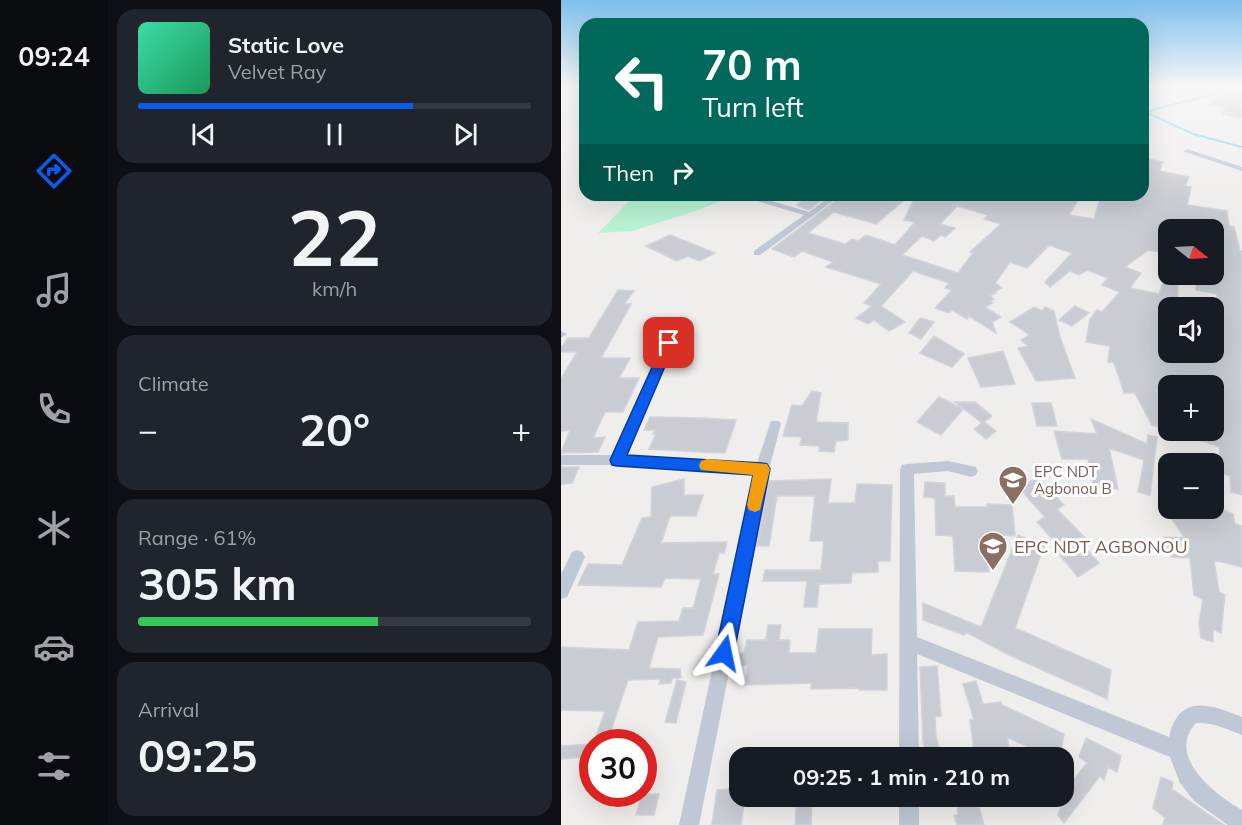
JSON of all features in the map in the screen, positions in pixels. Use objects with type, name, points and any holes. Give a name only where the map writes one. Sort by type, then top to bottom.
[{"type":"street","points":[[1187,151],[1242,169]]},
{"type":"street","points":[[767,201],[809,214]]},
{"type":"street","points":[[757,253],[828,201]]},
{"type":"street","points":[[617,460],[669,343]]},
{"type":"street","points":[[689,825],[762,469],[775,424]]},
{"type":"street","points":[[561,460],[617,460],[762,469]]},
{"type":"street","points":[[909,747],[907,469],[948,466],[971,471]]},
{"type":"street","points":[[561,591],[577,557]]},
{"type":"street","points":[[908,642],[1177,750]]},
{"type":"street","points":[[1242,726],[1211,715],[1190,716],[1182,722],[1177,750],[1189,781],[1199,793],[1209,802],[1242,822]]},
{"type":"street","points":[[909,807],[909,825]]},
{"type":"green space","points":[[629,201],[721,201],[632,231],[598,233]]},
{"type":"building","points":[[1149,159],[1163,162],[1159,171],[1189,177],[1185,186],[1191,187],[1187,205],[1227,211],[1229,226],[1234,227],[1240,251],[1242,251],[1242,495],[1231,492],[1230,476],[1224,474],[1224,453],[1220,453],[1220,447],[1202,441],[1224,441],[1224,375],[1158,375],[1158,427],[1152,425],[1135,393],[1124,393],[1114,363],[1108,362],[1110,346],[1086,342],[1090,319],[1097,310],[1102,312],[1120,292],[1102,285],[1108,278],[1087,270],[1079,275],[1070,271],[1050,287],[1045,282],[1072,253],[1049,245],[1027,268],[1010,262],[995,283],[1002,288],[990,296],[994,299],[990,301],[993,303],[985,307],[1001,317],[992,322],[996,333],[969,316],[967,319],[952,310],[949,313],[935,308],[952,290],[945,288],[949,283],[913,271],[881,306],[905,322],[889,331],[874,320],[868,324],[856,318],[872,306],[864,303],[881,284],[826,267],[833,262],[802,251],[794,257],[772,249],[835,201],[903,201],[876,224],[834,212],[808,233],[845,244],[852,239],[858,241],[866,235],[895,245],[915,222],[904,220],[913,201],[1077,201],[1069,215],[1094,219],[1099,201],[1149,201]],"holes":[[[957,206],[988,215],[984,219],[1001,224],[970,252],[973,253],[958,273],[902,255],[922,236],[934,241],[941,235],[945,237],[955,228],[940,224]],[[1158,219],[1224,219],[1224,285],[1196,285],[1196,290],[1224,297],[1224,363],[1158,363],[1158,297],[1177,297],[1178,285],[1162,285],[1159,294],[1130,288],[1141,273],[1125,267],[1148,250],[1158,252]]]},
{"type":"building","points":[[802,201],[820,201],[809,210],[797,205]]},
{"type":"building","points":[[670,235],[715,253],[699,261],[688,256],[677,261],[646,246]]},
{"type":"building","points":[[618,290],[634,291],[624,304],[631,304],[601,358],[630,358],[619,378],[639,378],[623,412],[605,412],[593,438],[605,437],[598,452],[561,453],[570,430],[561,431],[561,379],[577,352],[561,352],[561,348],[568,338],[589,338]]},
{"type":"building","points":[[1075,306],[1089,313],[1072,326],[1059,320]]},
{"type":"building","points":[[1034,307],[1042,311],[1045,307],[1054,311],[1060,337],[1075,378],[1036,381],[1018,348],[1028,346],[1021,340],[1030,335],[1010,322]]},
{"type":"building","points":[[920,318],[934,322],[921,339],[909,333]]},
{"type":"building","points":[[934,336],[964,354],[952,367],[920,353]]},
{"type":"building","points":[[1003,351],[1015,384],[981,387],[968,358]]},
{"type":"building","points":[[812,391],[821,393],[816,422],[848,423],[848,440],[836,441],[834,452],[819,451],[820,446],[800,445],[802,437],[783,436],[792,405],[802,406]]},
{"type":"building","points":[[939,397],[963,409],[941,435],[917,422]]},
{"type":"building","points":[[955,402],[975,402],[992,416],[984,422],[996,431],[986,439],[974,429],[982,423]]},
{"type":"building","points":[[1032,403],[1051,403],[1057,426],[1037,426]]},
{"type":"building","points":[[650,417],[736,420],[725,453],[649,449],[656,434],[653,434],[655,430],[644,430]]},
{"type":"building","points":[[1091,419],[1147,444],[1148,435],[1157,437],[1150,495],[1138,492],[1144,460],[1109,448],[1118,489],[1107,487],[1108,490],[1094,489],[1088,459],[1062,459],[1054,431],[1097,434]]},
{"type":"building","points":[[561,467],[579,467],[572,483],[561,484]]},
{"type":"building","points":[[1038,477],[1064,505],[1057,509],[1086,539],[1081,543],[1099,563],[1078,577],[1057,552],[1068,557],[1037,522],[1045,517],[1019,488]]},
{"type":"building","points":[[684,479],[684,495],[703,495],[696,516],[670,516],[661,543],[727,542],[724,553],[719,553],[713,574],[719,574],[703,635],[658,637],[649,668],[680,669],[681,678],[672,678],[671,683],[659,684],[661,679],[628,680],[611,729],[599,729],[605,711],[561,710],[561,647],[629,650],[638,622],[679,621],[683,608],[693,608],[701,579],[665,578],[661,587],[578,585],[588,564],[622,565],[642,518],[651,517],[652,487]]},
{"type":"building","points":[[831,479],[828,503],[855,503],[857,484],[892,485],[890,561],[878,561],[878,572],[852,573],[851,583],[819,584],[817,607],[804,607],[807,581],[763,581],[765,570],[821,570],[824,541],[810,541],[815,496],[777,496],[769,546],[757,546],[769,481]]},
{"type":"building","points":[[925,482],[945,483],[945,496],[954,496],[955,507],[988,507],[987,504],[1012,505],[1015,536],[986,534],[989,572],[955,571],[953,536],[936,535],[935,498],[924,497]]},
{"type":"building","points":[[1224,510],[1233,514],[1235,524],[1242,526],[1242,567],[1214,560],[1219,592],[1225,595],[1221,633],[1213,629],[1213,642],[1201,638],[1199,623],[1203,599],[1194,595],[1190,558],[1171,557],[1164,537],[1185,538],[1172,519],[1224,519]]},
{"type":"building","points":[[1018,535],[1044,546],[1015,628],[1111,670],[1107,699],[1009,655],[966,632],[964,635],[923,620],[923,603],[981,627]]},
{"type":"building","points":[[768,625],[781,625],[779,640],[790,640],[789,653],[816,653],[819,629],[872,629],[871,655],[887,654],[887,690],[811,689],[811,683],[745,685],[748,665],[733,666],[735,653],[744,653],[747,640],[766,640]]},
{"type":"building","points":[[937,666],[941,716],[935,717],[939,747],[924,747],[923,742],[920,667]]},
{"type":"building","points":[[677,680],[686,682],[676,723],[665,722]]},
{"type":"building","points":[[976,681],[983,704],[1001,702],[1002,705],[1064,734],[1062,747],[1027,747],[1007,737],[1009,747],[974,747],[970,720],[974,720],[963,684]]},
{"type":"building","points":[[1086,738],[1121,756],[1117,772],[1108,767],[1104,780],[1100,776],[1064,823],[1058,815],[1061,807],[1074,807],[1074,779],[1087,763],[1079,757]]},
{"type":"building","points":[[579,745],[579,757],[561,759],[561,746]]},
{"type":"building","points":[[1161,777],[1173,782],[1172,789],[1224,825],[1163,825],[1165,818],[1153,808]]},
{"type":"building","points":[[729,789],[729,807],[743,807],[741,825],[712,825],[717,790]]},
{"type":"building","points":[[638,807],[656,807],[654,815],[636,815]]},
{"type":"building","points":[[796,807],[812,807],[811,825],[795,825]]},
{"type":"building","points":[[957,807],[979,807],[984,825],[957,825],[954,816],[958,814]]},
{"type":"waterway","points":[[1173,124],[1193,134],[1242,147]]},
{"type":"slow traffic","points":[[707,466],[762,469],[755,505]]},
{"type":"place","name":"EPC NDT Agbonou B","points":[[1013,506]]},
{"type":"place","name":"EPC NDT AGBONOU","points":[[993,572]]},
{"type":"route","points":[[669,343],[617,460],[762,469],[724,653]]}]
